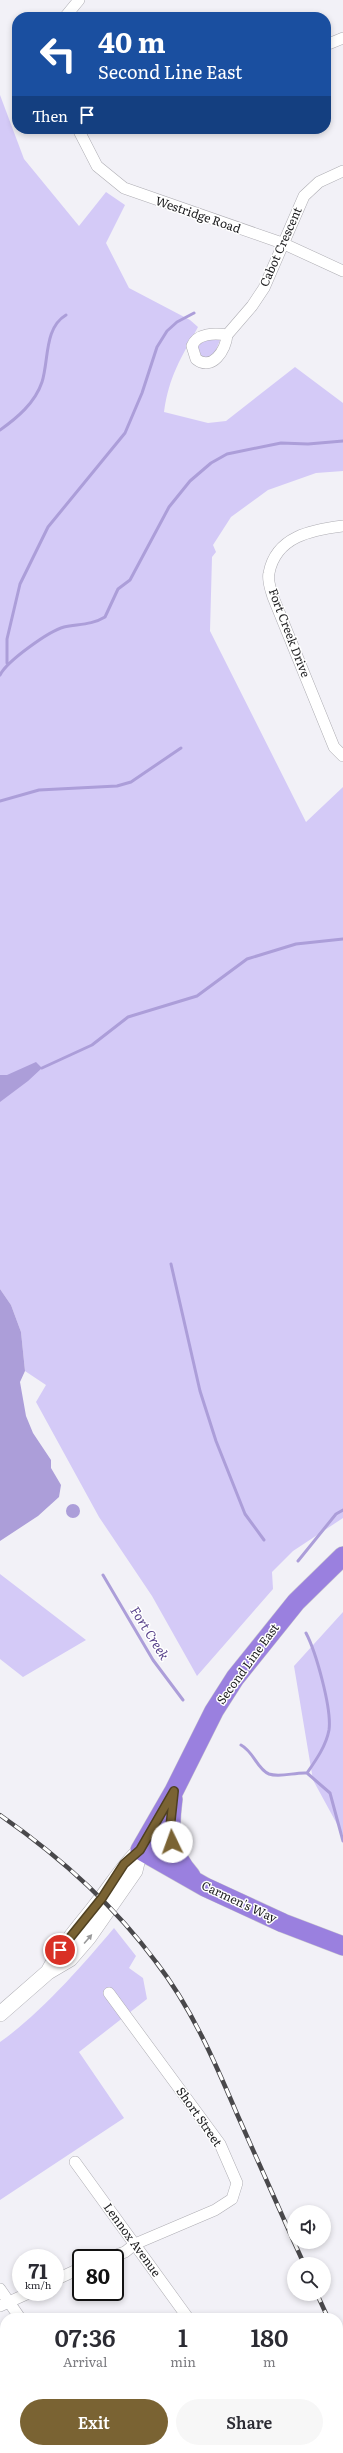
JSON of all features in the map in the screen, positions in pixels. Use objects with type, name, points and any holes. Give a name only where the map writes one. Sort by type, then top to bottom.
[{"type":"highway","name":"Second Line East","points":[[140,1850],[174,1791],[214,1711],[235,1678],[296,1602],[343,1556]]},
{"type":"highway","points":[[174,1791],[170,1828],[172,1842],[183,1867],[196,1882]]},
{"type":"highway","name":"Carmen's Way","points":[[140,1850],[196,1882],[282,1923],[343,1946]]},
{"type":"main road","name":"Second Line East","points":[[0,2014],[48,1972],[60,1950],[102,1898],[124,1864],[140,1850]]},
{"type":"street","points":[[69,12],[79,0]]},
{"type":"street","points":[[331,43],[343,38]]},
{"type":"street","name":"Westridge Road","points":[[81,134],[97,166],[124,188],[282,243],[343,271]]},
{"type":"street","name":"Cabot Crescent","points":[[227,335],[247,312],[264,288],[282,243],[304,196],[319,182],[343,171]]},
{"type":"street","name":"Fort Creek Drive","points":[[343,526],[311,530],[291,539],[276,553],[268,574],[273,597],[334,747],[343,756]]},
{"type":"street","name":"Short Street","points":[[109,1993],[220,2144],[237,2183],[232,2199],[215,2210],[135,2244],[124,2252]]},
{"type":"street","name":"Lennox Avenue","points":[[75,2162],[184,2313]]},
{"type":"street","points":[[0,2289],[5,2304],[15,2313]]},
{"type":"shaded area","points":[[0,95],[12,127],[12,134],[15,134],[24,159],[79,226],[106,192],[125,205],[106,243],[129,288],[190,320],[198,327],[172,377],[164,412],[208,423],[226,421],[295,367],[343,403],[343,471],[316,473],[268,490],[231,517],[213,545],[216,552],[212,557],[210,631],[306,822],[343,787],[343,1518],[293,1551],[272,1572],[273,1589],[197,1676],[152,1596],[99,1517],[36,1402],[46,1385],[25,1371],[21,1332],[11,1305],[0,1289]]},
{"type":"shaded area","points":[[207,340],[220,340],[214,355],[203,359],[196,348],[198,344]]},
{"type":"shaded area","points":[[36,1062],[42,1068],[28,1081],[0,1102],[0,1075],[7,1075]]},
{"type":"shaded area","points":[[0,1289],[11,1305],[21,1332],[25,1371],[20,1382],[26,1416],[33,1433],[51,1460],[51,1468],[61,1485],[59,1497],[38,1516],[0,1541]]},
{"type":"shaded area","points":[[73,1504],[78,1506],[80,1511],[78,1516],[73,1518],[68,1516],[66,1511],[68,1506]]},
{"type":"shaded area","points":[[0,1574],[86,1640],[23,1677],[0,1659]]},
{"type":"shaded area","points":[[343,1612],[343,1835],[313,1780],[294,1666]]},
{"type":"shaded area","points":[[114,1928],[136,1956],[129,1968],[143,1978],[147,1999],[79,2052],[124,2118],[0,2200],[0,2042],[30,2018],[75,1973]]},
{"type":"waterway","points":[[7,663],[7,639],[20,584],[48,527],[125,433],[142,393],[157,347],[167,331],[177,322],[194,313]]},
{"type":"waterway","points":[[0,430],[19,415],[35,397],[42,382],[48,345],[54,328],[66,315]]},
{"type":"waterway","points":[[0,675],[4,669],[19,655],[49,634],[64,627],[90,623],[105,617],[118,589],[130,580],[169,507],[190,481],[211,463],[227,454],[281,443],[308,444],[343,441]]},
{"type":"waterway","points":[[0,801],[39,790],[117,786],[131,782],[181,748]]},
{"type":"waterway","points":[[42,1068],[92,1045],[128,1017],[197,996],[247,959],[296,944],[343,939]]},
{"type":"waterway","points":[[171,1264],[200,1391],[216,1441],[245,1514],[264,1540]]},
{"type":"waterway","points":[[298,1561],[336,1514],[343,1510]]},
{"type":"waterway","name":"Fort Creek","points":[[103,1575],[153,1660],[183,1700]]},
{"type":"waterway","points":[[306,1633],[314,1653],[326,1695],[329,1721],[329,1730],[326,1742],[307,1773]]},
{"type":"waterway","name":"Fort Creek","points":[[241,1745],[249,1752],[265,1772],[273,1775],[307,1773],[330,1793],[343,1841]]},
{"type":"railway","points":[[0,1815],[43,1847],[84,1882],[122,1920],[169,1979],[191,2016],[211,2055],[287,2226]]},
{"type":"railway","points":[[297,2249],[301,2257]]},
{"type":"railway","points":[[320,2301],[326,2313]]},
{"type":"route","points":[[60,1950],[102,1898],[124,1864],[140,1850],[174,1791],[170,1828],[172,1842]]}]
